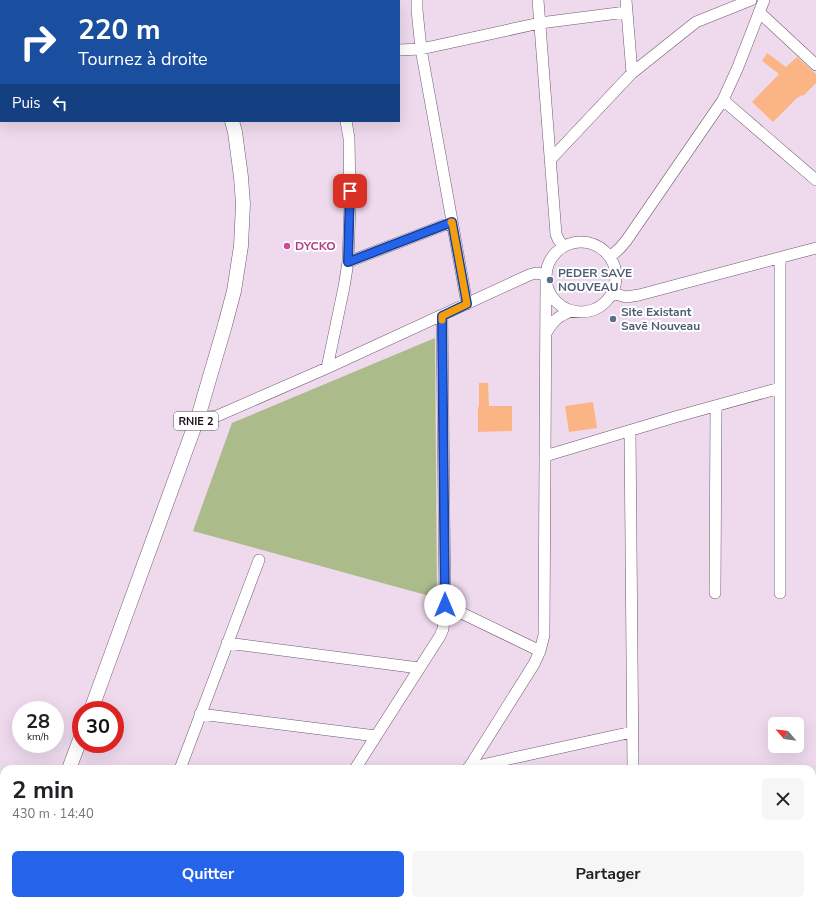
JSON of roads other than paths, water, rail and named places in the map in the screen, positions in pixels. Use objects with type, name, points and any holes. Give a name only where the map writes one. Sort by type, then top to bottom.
[{"type":"main road","name":"RNIE 2","points":[[94,701],[199,414],[232,298],[241,246],[243,204],[241,177],[232,122]]},
{"type":"main road","points":[[70,765],[75,753]]},
{"type":"street","points":[[417,0],[421,49],[467,304]]},
{"type":"street","points":[[538,0],[556,234],[564,246]]},
{"type":"street","points":[[626,0],[632,73]]},
{"type":"street","points":[[550,160],[632,73],[696,22],[751,0]]},
{"type":"street","points":[[610,257],[626,241],[723,100],[738,67],[764,0]]},
{"type":"street","points":[[400,50],[421,49],[540,24],[626,12]]},
{"type":"street","points":[[760,12],[816,65]]},
{"type":"street","points":[[723,100],[816,180]]},
{"type":"street","points":[[327,368],[348,262],[350,204],[349,138],[346,122]]},
{"type":"street","points":[[348,262],[452,222]]},
{"type":"street","points":[[471,765],[534,664],[540,651],[544,635],[546,278],[549,261],[553,255],[570,243],[590,243],[603,249],[610,257],[616,272],[616,280],[609,299],[598,308],[585,312],[565,309],[554,300],[550,295],[546,278]]},
{"type":"street","points":[[612,293],[626,298],[816,248]]},
{"type":"street","points":[[780,258],[780,593]]},
{"type":"street","points":[[199,414],[209,417],[217,416],[327,368],[529,275],[536,273],[546,278]]},
{"type":"street","points":[[546,333],[552,323],[571,311]]},
{"type":"street","points":[[358,765],[443,629],[445,605],[442,316]]},
{"type":"street","points":[[545,456],[780,388]]},
{"type":"street","points":[[715,593],[716,406]]},
{"type":"street","points":[[630,431],[633,765]]},
{"type":"street","points":[[181,765],[259,560]]},
{"type":"street","points":[[445,605],[540,651]]},
{"type":"street","points":[[227,643],[419,668]]},
{"type":"street","points":[[200,714],[376,736]]},
{"type":"street","points":[[486,765],[632,732]]},
{"type":"place","name":"DYCKO","points":[[287,246]]},
{"type":"place","name":"PEDER SAVE NOUVEAU","points":[[550,280]]},
{"type":"place","name":"Site Existant Savē Nouveau","points":[[613,319]]}]
